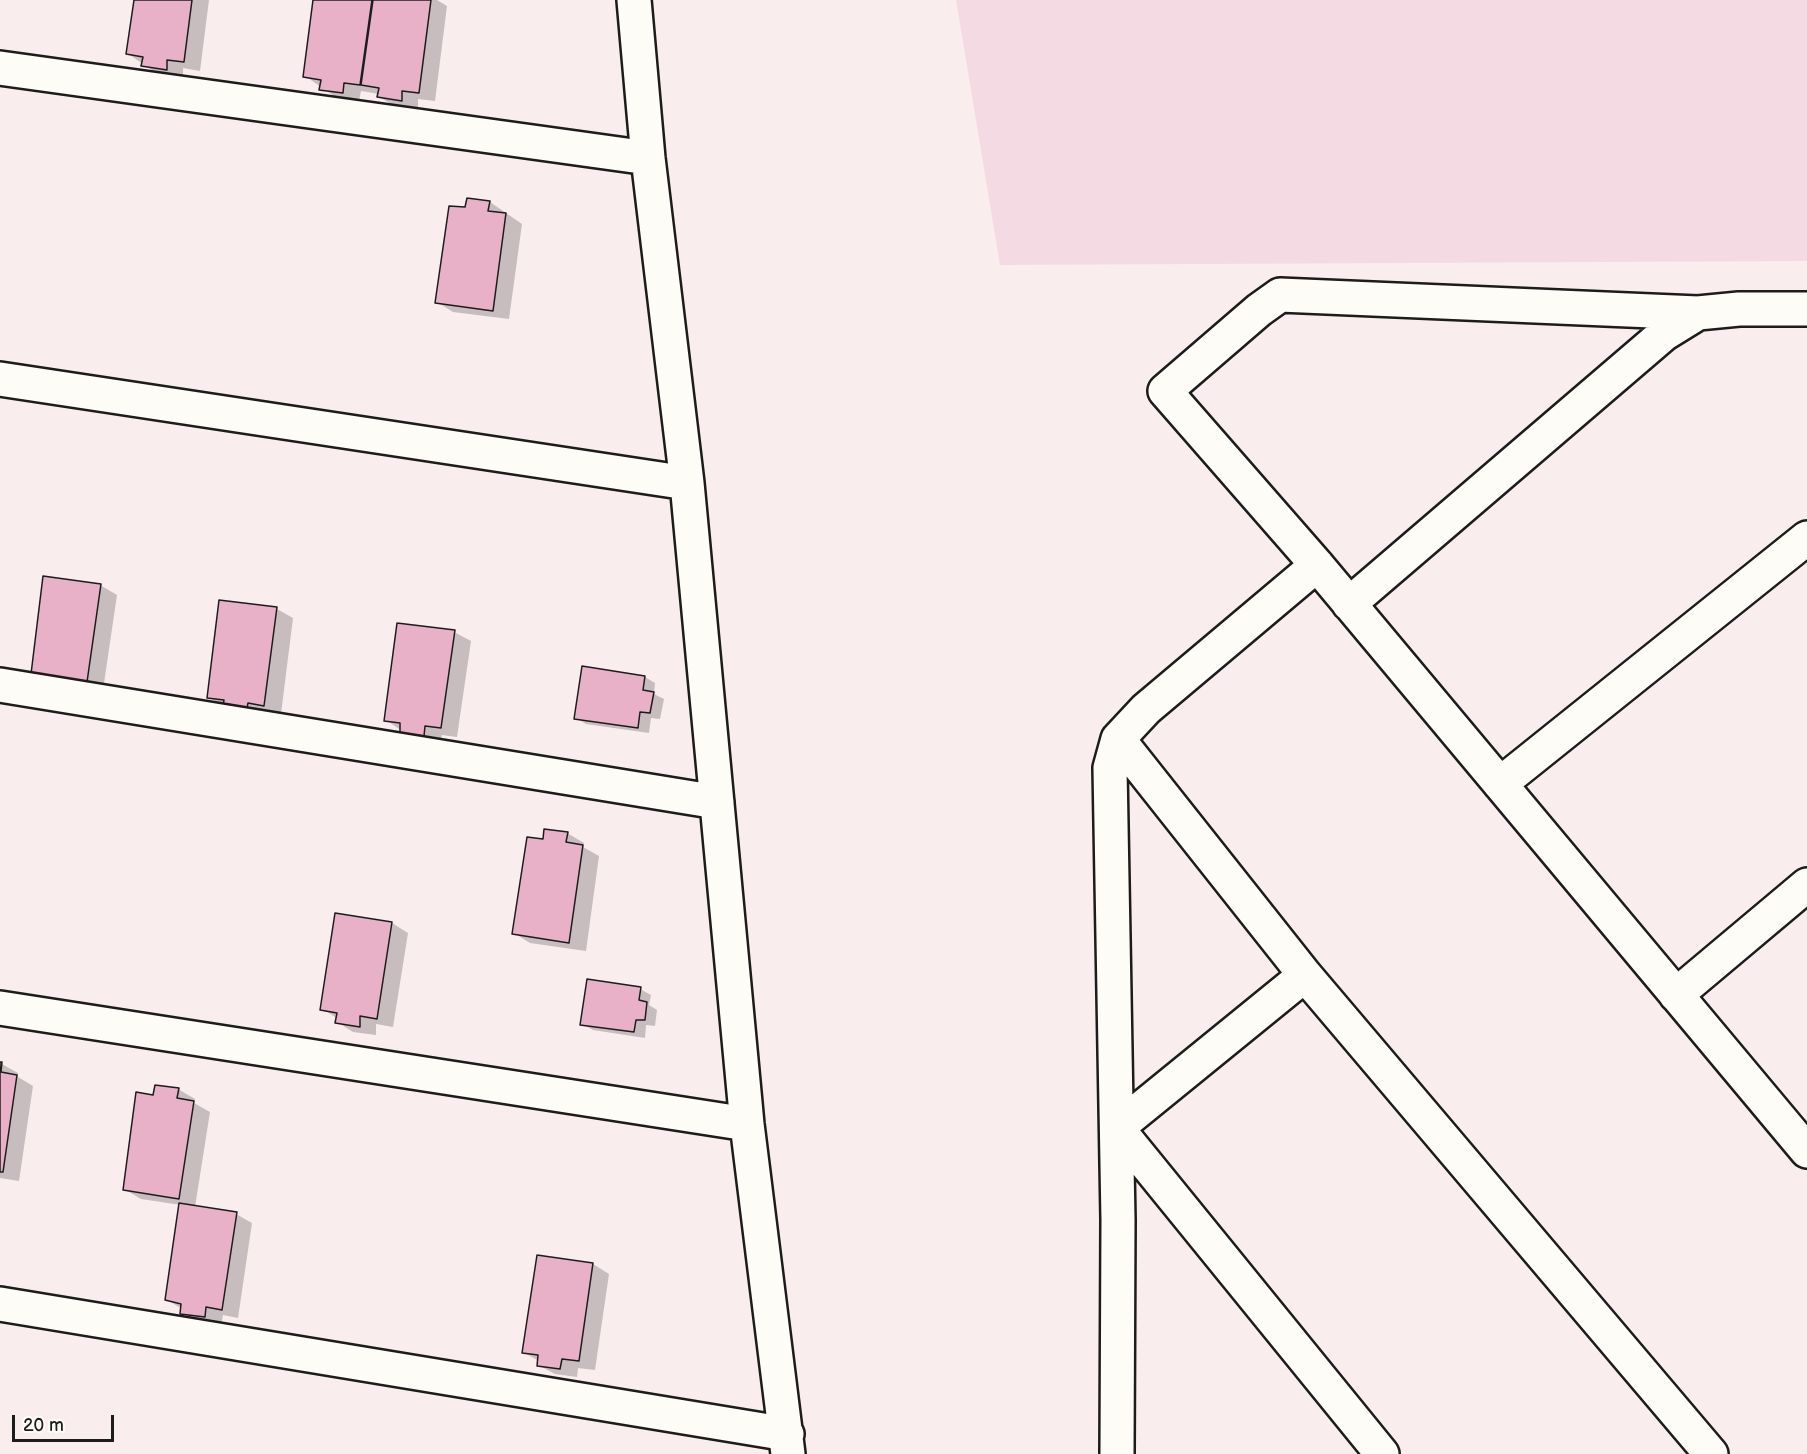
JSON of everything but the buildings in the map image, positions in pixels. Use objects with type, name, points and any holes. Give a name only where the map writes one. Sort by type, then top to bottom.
[{"type":"street","points":[[0,1304],[788,1444],[747,1124],[687,483],[648,158],[634,0]]},
{"type":"street","points":[[0,68],[648,158]]},
{"type":"street","points":[[1807,309],[1739,309],[1698,313],[1280,296],[1259,310],[1165,391],[1317,565],[1807,1151]]},
{"type":"street","points":[[1349,604],[1664,334],[1698,313]]},
{"type":"street","points":[[0,379],[687,483]]},
{"type":"street","points":[[1500,784],[1807,538]]},
{"type":"street","points":[[1117,1454],[1117,1128],[1110,768],[1118,739],[1146,709],[1317,565]]},
{"type":"street","points":[[0,685],[717,802]]},
{"type":"street","points":[[1118,739],[1305,975],[1711,1454]]},
{"type":"street","points":[[1676,995],[1807,885]]},
{"type":"street","points":[[1117,1128],[1305,975]]},
{"type":"street","points":[[0,1008],[747,1124]]},
{"type":"street","points":[[1117,1128],[1382,1454]]},
{"type":"shaded area","points":[[956,0],[1807,0],[1807,261],[1000,265]]}]
